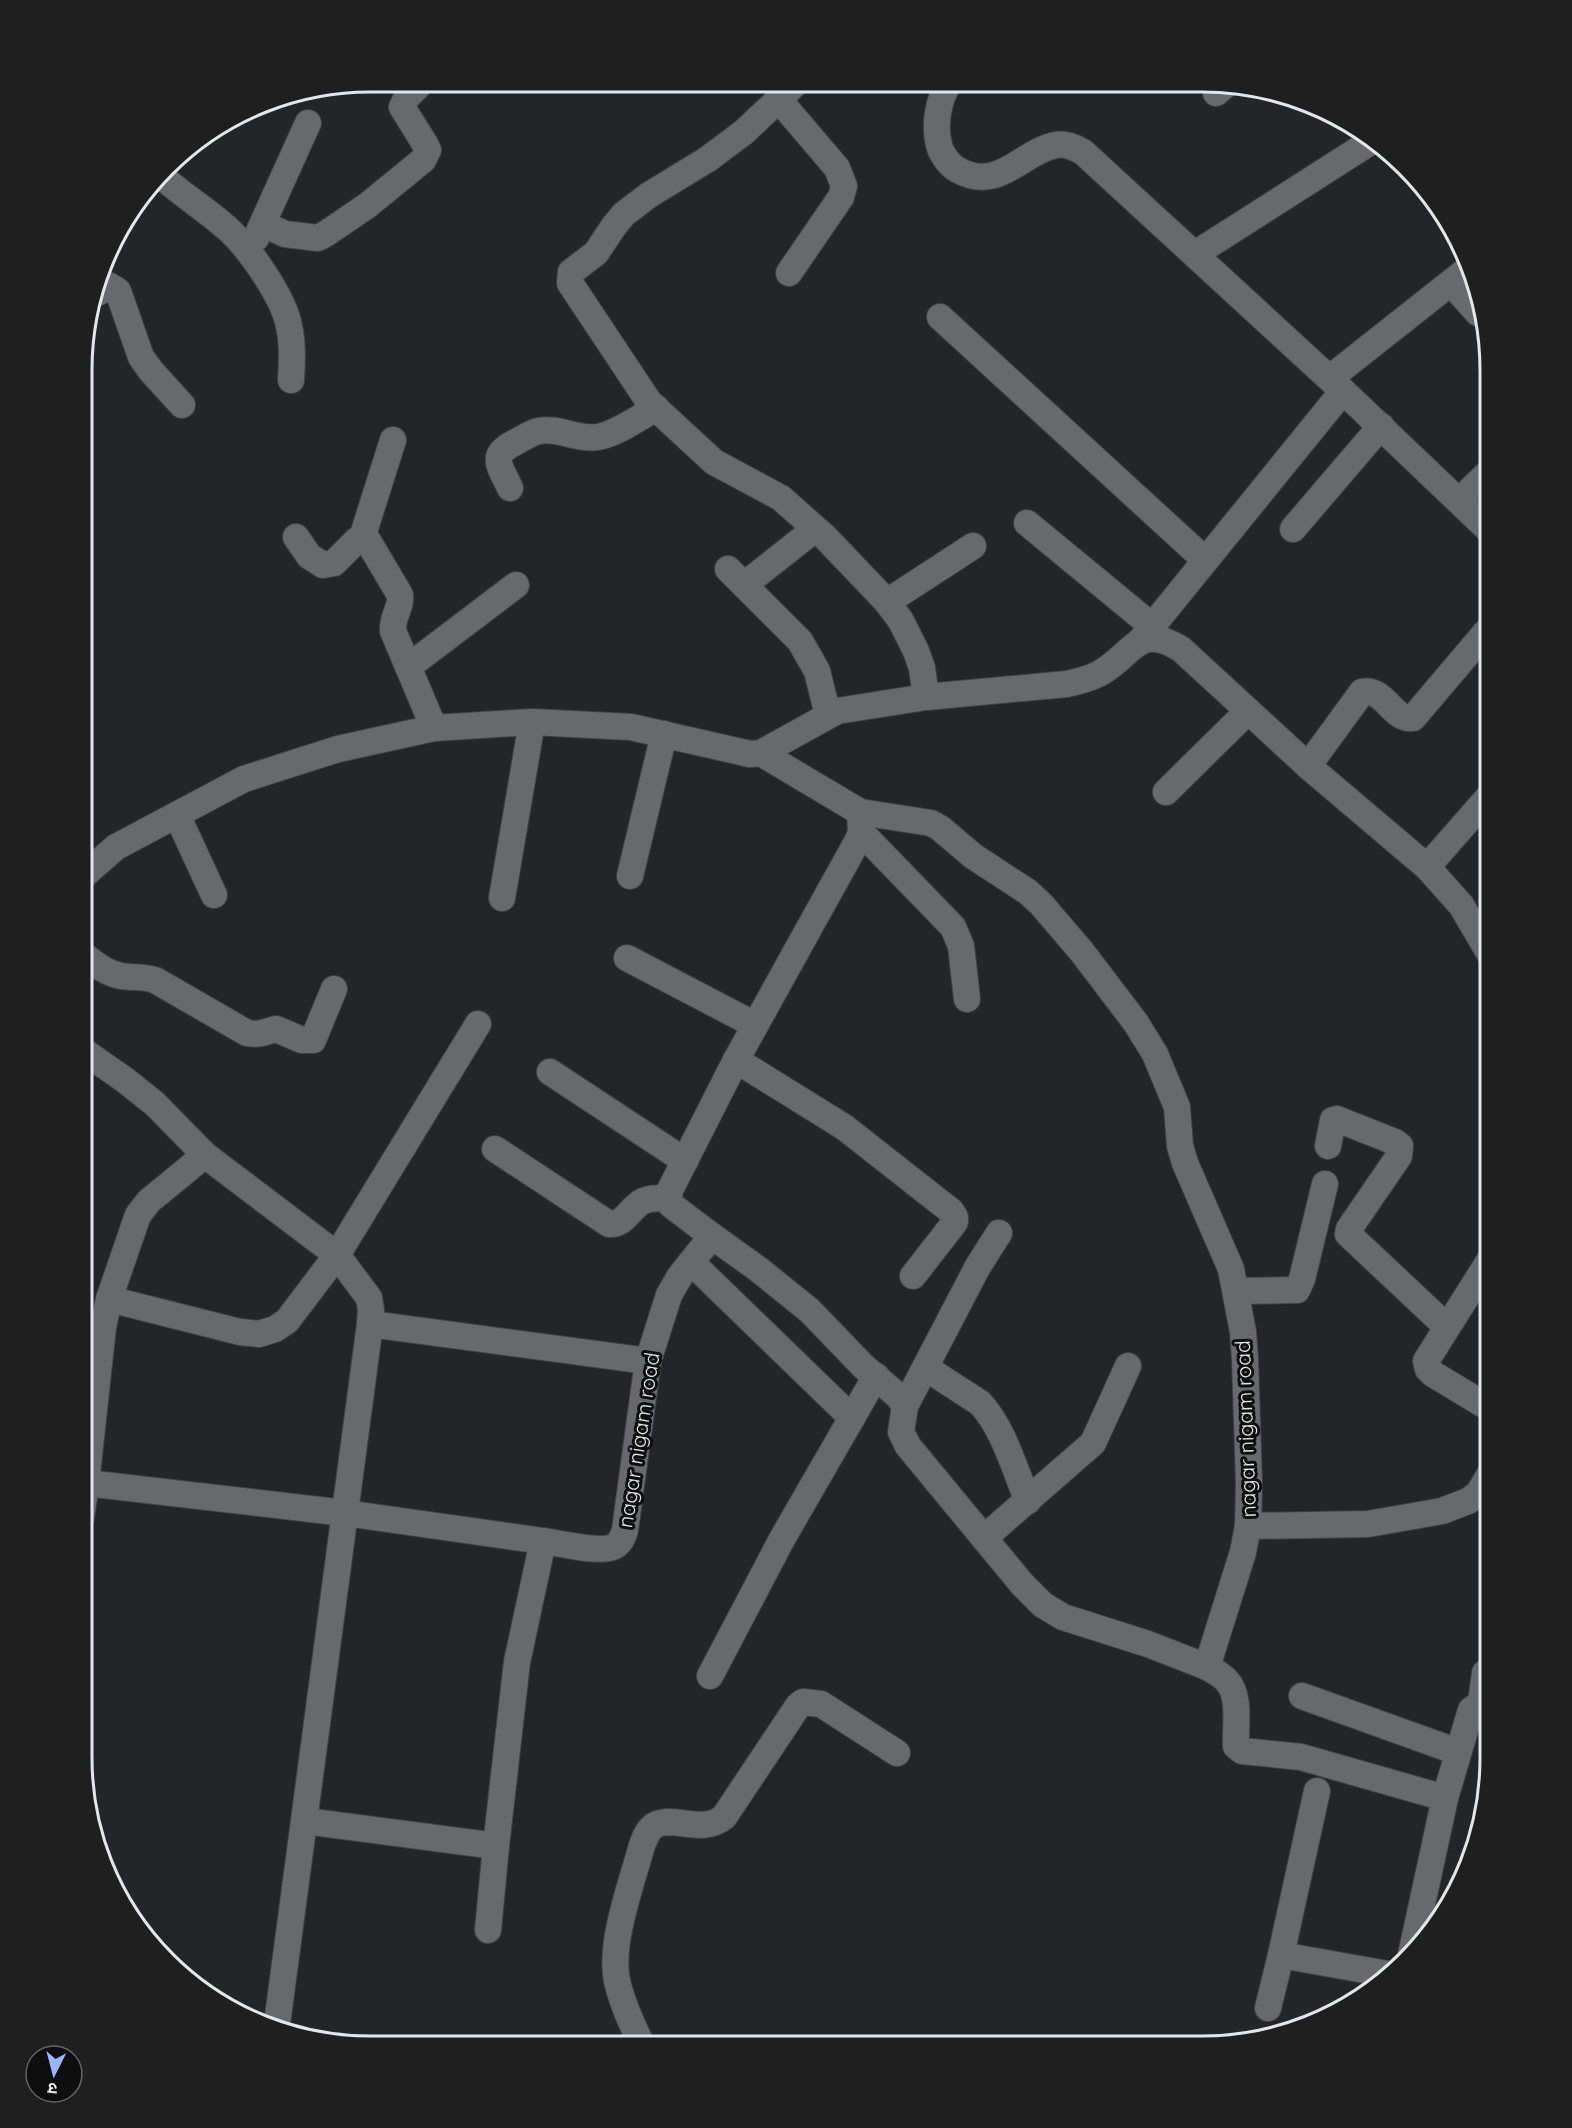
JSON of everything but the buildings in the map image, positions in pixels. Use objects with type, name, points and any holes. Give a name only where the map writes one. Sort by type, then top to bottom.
[{"type":"street","points":[[263,224],[285,234],[318,237],[368,205],[423,160],[428,150],[402,107],[412,92]]},
{"type":"street","points":[[787,92],[744,132],[708,159],[649,195],[624,214],[596,253],[571,272],[570,283],[643,393],[656,408],[714,462],[781,498],[815,529],[886,602],[901,621],[916,651],[922,668],[926,697]]},
{"type":"street","points":[[946,92],[940,104],[936,134],[940,151],[955,169],[969,176],[983,178],[1004,172],[1051,146],[1059,144],[1083,152],[1336,384],[1480,521]]},
{"type":"street","points":[[779,100],[837,168],[844,186],[841,196],[789,273]]},
{"type":"street","points":[[249,252],[308,123]]},
{"type":"street","points":[[1195,254],[1365,144]]},
{"type":"street","points":[[166,180],[229,230],[249,252],[286,313],[292,356],[291,380]]},
{"type":"street","points":[[92,867],[116,847],[244,779],[338,749],[434,728],[532,722],[631,727],[741,753],[761,753],[837,711],[926,697],[1066,684],[1084,680],[1101,673],[1147,633],[1205,560],[1336,384],[1459,276],[1472,301]]},
{"type":"street","points":[[103,290],[110,286],[118,291],[141,357],[182,405]]},
{"type":"street","points":[[940,317],[1205,560]]},
{"type":"street","points":[[510,488],[498,459],[499,453],[504,448],[532,434],[546,430],[582,437],[602,437],[656,408]]},
{"type":"street","points":[[1293,529],[1381,426]]},
{"type":"street","points":[[296,537],[309,556],[316,562],[329,566],[362,538],[393,440]]},
{"type":"street","points":[[1460,501],[1480,481]]},
{"type":"street","points":[[1027,523],[1147,633],[1155,638],[1166,640],[1181,650],[1308,766],[1427,867],[1461,905],[1480,937]]},
{"type":"street","points":[[815,529],[736,577],[800,641],[817,671],[828,715]]},
{"type":"street","points":[[362,538],[368,541],[400,595],[400,604],[394,616],[393,631],[434,728]]},
{"type":"street","points":[[886,602],[974,546]]},
{"type":"street","points":[[408,668],[516,585]]},
{"type":"street","points":[[1308,766],[1362,692],[1377,694],[1403,717],[1413,718],[1480,639]]},
{"type":"street","points":[[1166,792],[1248,711]]},
{"type":"street","points":[[502,898],[532,722]]},
{"type":"street","points":[[630,876],[664,734]]},
{"type":"street","name":"nagar nigam road","points":[[761,753],[860,822],[924,821],[940,828],[972,856],[1028,892],[1082,952],[1136,1023],[1155,1054],[1178,1107],[1180,1146],[1185,1163],[1231,1269],[1243,1332],[1249,1483],[1248,1526],[1243,1552],[1207,1667]]},
{"type":"street","points":[[1427,867],[1480,807]]},
{"type":"street","points":[[177,815],[214,895]]},
{"type":"street","points":[[905,1406],[810,1310],[678,1212],[671,1205],[670,1190],[860,822],[953,927],[961,946],[967,999]]},
{"type":"street","points":[[627,958],[755,1025]]},
{"type":"street","points":[[92,962],[110,973],[155,980],[247,1033],[256,1035],[276,1029],[302,1040],[313,1040],[334,989]]},
{"type":"street","points":[[109,1299],[240,1332],[259,1334],[275,1329],[287,1321],[337,1255],[478,1024]]},
{"type":"street","points":[[92,1057],[155,1104],[205,1155],[337,1255],[369,1298],[372,1310],[277,2021]]},
{"type":"street","points":[[736,1060],[844,1127],[951,1211],[955,1222],[913,1276]]},
{"type":"street","points":[[550,1072],[685,1161]]},
{"type":"street","points":[[1328,1146],[1333,1120],[1337,1119],[1400,1146],[1399,1156],[1349,1229],[1348,1234],[1447,1327]]},
{"type":"street","points":[[495,1149],[609,1224],[615,1225],[621,1222],[640,1202],[669,1198]]},
{"type":"street","points":[[92,1428],[103,1327],[109,1299],[138,1215],[149,1201],[205,1155]]},
{"type":"street","points":[[1236,1291],[1297,1290],[1302,1279],[1325,1184]]},
{"type":"street","points":[[999,1233],[977,1268],[905,1406],[901,1424],[904,1440],[1022,1584],[1043,1605],[1062,1617],[1148,1644],[1207,1667],[1227,1681],[1235,1696],[1236,1746],[1242,1751],[1301,1757],[1445,1798]]},
{"type":"street","name":"nagar nigam road","points":[[543,1541],[601,1549],[613,1547],[622,1540],[648,1361],[669,1295],[680,1276],[712,1236]]},
{"type":"street","points":[[691,1262],[852,1418]]},
{"type":"street","points":[[1480,1275],[1426,1361],[1428,1369],[1433,1374],[1480,1402]]},
{"type":"street","points":[[370,1324],[648,1361]]},
{"type":"street","points":[[984,1538],[1093,1443],[1128,1366]]},
{"type":"street","points":[[926,1368],[986,1409],[999,1431],[1028,1501]]},
{"type":"street","points":[[710,1676],[782,1539],[876,1376]]},
{"type":"street","points":[[92,1484],[345,1514],[543,1541],[517,1662],[488,1930]]},
{"type":"street","points":[[1248,1526],[1368,1524],[1442,1511],[1468,1501],[1480,1491]]},
{"type":"street","points":[[1302,1696],[1458,1752]]},
{"type":"street","points":[[638,2036],[617,1980],[615,1958],[617,1937],[642,1845],[648,1832],[654,1826],[663,1823],[708,1825],[717,1823],[724,1817],[803,1701],[821,1704],[897,1753]]},
{"type":"street","points":[[1415,1939],[1445,1798],[1471,1710],[1480,1706]]},
{"type":"street","points":[[1268,2008],[1317,1791]]},
{"type":"street","points":[[305,1821],[496,1846]]},
{"type":"street","points":[[1281,1954],[1380,1973]]}]
